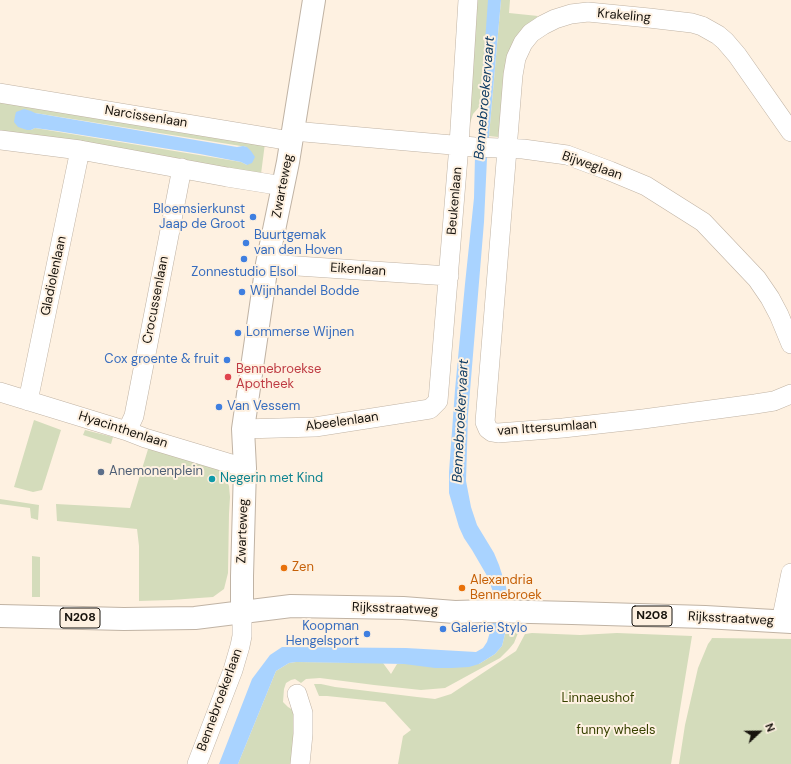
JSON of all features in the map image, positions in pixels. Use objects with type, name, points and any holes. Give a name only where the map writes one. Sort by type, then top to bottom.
[{"type":"main road","name":"Zwarteweg","points":[[242,612],[245,468],[243,429],[267,264],[292,136],[310,1]]},
{"type":"main road","name":"Rijksstraatweg","points":[[0,616],[124,619],[195,618],[290,606],[403,608],[455,612],[489,611],[704,617],[786,622]]},
{"type":"street","name":"Beukenlaan","points":[[438,401],[449,276],[483,147],[468,0]]},
{"type":"street","name":"Krakeling","points":[[483,147],[513,75],[516,58],[523,43],[532,33],[555,19],[571,14],[588,12],[692,23],[702,26],[718,35],[737,55],[791,132]]},
{"type":"street","name":"Narcissenlaan","points":[[0,93],[292,136]]},
{"type":"street","name":"Bijweglaan","points":[[292,136],[523,149],[567,155],[646,186],[703,222],[757,279],[770,298],[785,313],[791,344]]},
{"type":"street","points":[[0,140],[80,150],[283,186]]},
{"type":"street","name":"van Ittersumlaan","points":[[483,147],[485,422],[488,429],[492,432],[498,433],[563,428],[644,419],[774,401],[791,394]]},
{"type":"street","name":"Gladiolenlaan","points":[[28,401],[80,150]]},
{"type":"street","name":"Crocussenlaan","points":[[127,431],[134,416],[182,168]]},
{"type":"street","name":"Eikenlaan","points":[[267,264],[449,276]]},
{"type":"street","name":"Hyacinthenlaan","points":[[0,392],[245,468]]},
{"type":"street","name":"Abeelenlaan","points":[[243,429],[315,427],[430,409],[438,401]]},
{"type":"street","points":[[786,622],[791,573]]},
{"type":"street","name":"Bennebroekerlaan","points":[[197,764],[233,670],[242,636],[242,612]]},
{"type":"street","points":[[297,694],[303,713],[303,734],[300,764]]},
{"type":"green space","points":[[475,0],[489,0],[480,106],[473,114],[468,129]]},
{"type":"green space","points":[[501,0],[510,0],[509,13],[538,16],[520,33],[510,52],[498,137],[489,136]]},
{"type":"green space","points":[[0,101],[265,143],[261,174],[0,135]],"holes":[[[35,113],[247,147],[247,165],[241,162],[35,128],[31,130]]]},
{"type":"green space","points":[[34,420],[61,430],[42,490],[33,492],[14,487]]},
{"type":"green space","points":[[85,430],[113,437],[111,444],[83,435]]},
{"type":"green space","points":[[149,446],[218,469],[225,477],[229,486],[228,573],[224,589],[213,597],[139,601],[139,546],[137,529],[57,521],[56,504],[130,508]]},
{"type":"green space","points":[[0,499],[39,505],[38,520],[31,518],[30,508],[0,504]]},
{"type":"green space","points":[[32,556],[40,557],[40,597],[32,597]]},
{"type":"green space","points":[[512,632],[518,633],[514,643],[500,658],[445,688],[421,690],[320,678],[306,679],[301,683],[295,679],[291,680],[286,683],[283,702],[298,713],[295,764],[238,764],[276,671],[289,663],[383,663],[391,674],[397,664],[479,664],[495,654],[502,646],[505,634]]},
{"type":"green space","name":"Linnaeushof","points":[[617,633],[692,636],[671,764],[398,764],[403,736],[411,730],[385,702],[319,696],[314,684],[435,699],[451,694],[516,651],[525,634],[580,635]]},
{"type":"green space","points":[[712,638],[791,639],[791,764],[679,764],[685,725],[698,668]]},
{"type":"water","name":"Bennebroekervaart","points":[[488,0],[501,0],[487,158],[484,222],[468,415],[466,481],[471,507],[477,525],[494,553],[507,590],[508,600],[505,634],[502,646],[495,654],[479,664],[469,667],[435,668],[404,664],[289,663],[276,671],[238,764],[219,764],[252,679],[270,655],[282,647],[406,648],[476,652],[483,648],[487,642],[490,632],[494,597],[486,574],[459,527],[449,493],[449,472],[455,390],[474,198],[475,156],[478,138]]},
{"type":"water","points":[[24,109],[35,113],[237,147],[243,146],[247,147],[255,157],[252,163],[247,165],[241,162],[200,154],[57,131],[35,128],[27,130],[18,127],[14,122],[16,112]]},
{"type":"place","name":"Bloemsierkunst Jaap de Groot","points":[[253,217]]},
{"type":"place","name":"Buurtgemak van den Hoven","points":[[246,243]]},
{"type":"place","name":"Zonnestudio Elsol","points":[[244,259]]},
{"type":"place","name":"Wijnhandel Bodde","points":[[242,292]]},
{"type":"place","name":"Lommerse Wijnen","points":[[238,333]]},
{"type":"place","name":"Cox groente & fruit","points":[[227,360]]},
{"type":"place","name":"Bennebroekse Apotheek","points":[[228,377]]},
{"type":"place","name":"Van Vessem","points":[[219,407]]},
{"type":"place","name":"Anemonenplein","points":[[101,472]]},
{"type":"place","name":"Negerin met Kind","points":[[212,479]]},
{"type":"place","name":"Zen","points":[[284,568]]},
{"type":"place","name":"Alexandria Bennebroek","points":[[462,588]]},
{"type":"place","name":"Galerie Stylo","points":[[443,629]]},
{"type":"place","name":"Koopman Hengelsport","points":[[367,634]]},
{"type":"park label","name":"funny wheels","points":[[616,731]]}]
